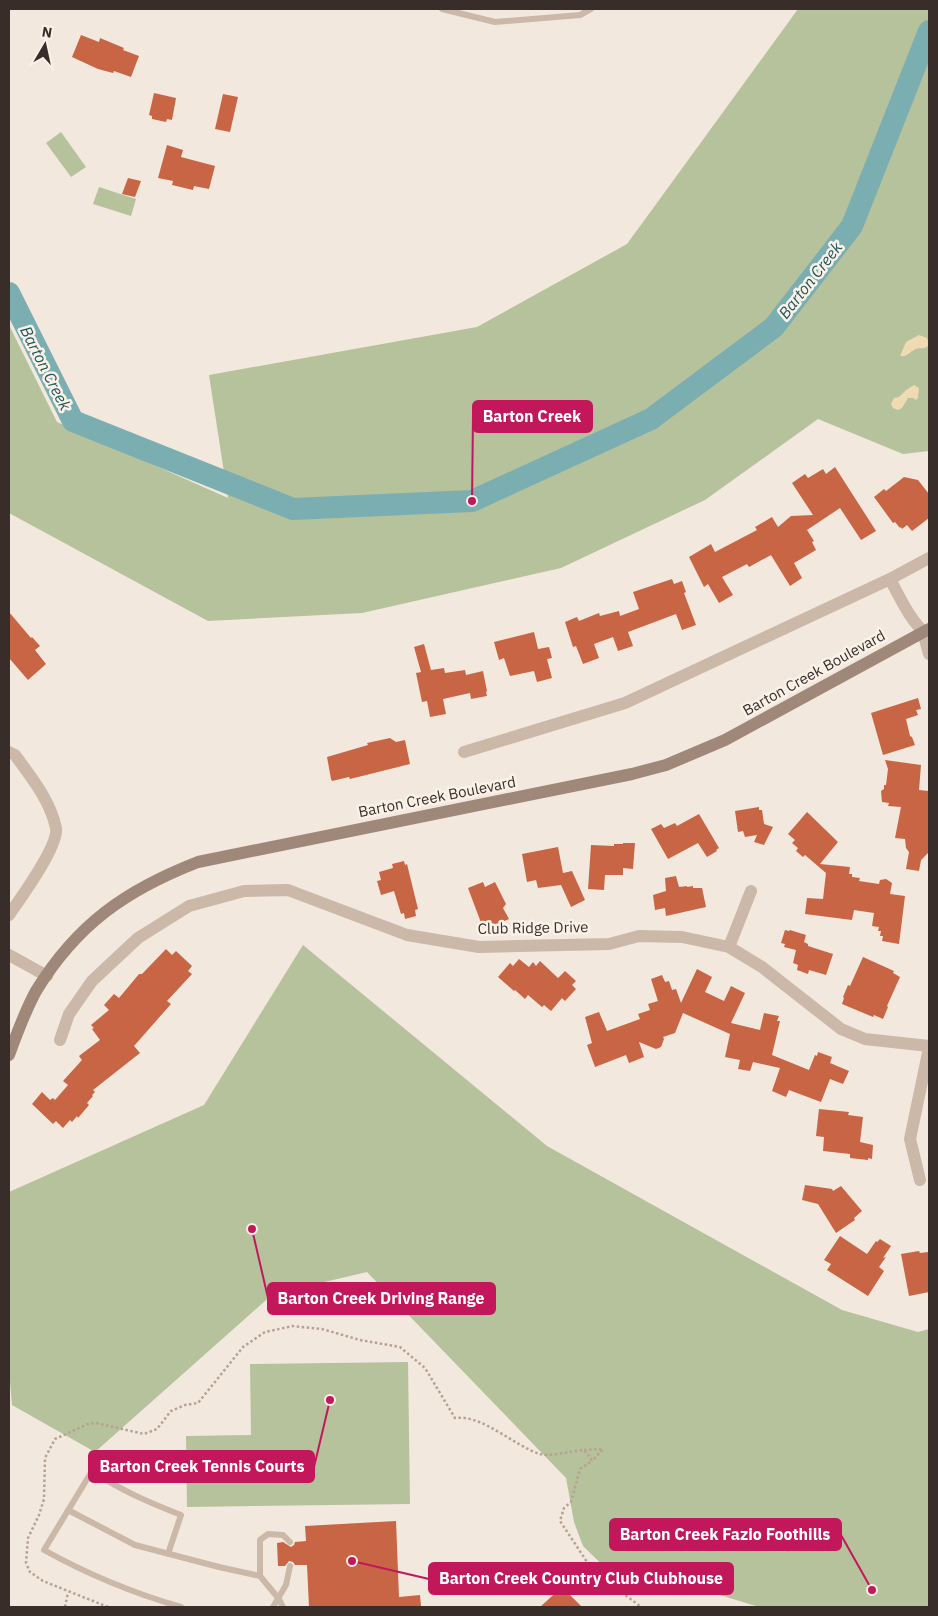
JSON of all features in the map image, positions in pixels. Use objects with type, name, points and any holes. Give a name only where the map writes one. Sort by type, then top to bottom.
[{"type":"street","points":[[464,752],[625,703],[890,579],[929,558]]},
{"type":"street","points":[[890,579],[907,612],[927,633],[929,654]]},
{"type":"street","name":"Barton Creek Boulevard","points":[[9,1055],[21,1022],[36,993],[64,952],[102,913],[150,882],[198,862],[632,774],[666,765],[725,740],[927,633]]},
{"type":"street","points":[[9,752],[15,755],[43,794],[56,830],[47,858],[9,915]]},
{"type":"street","name":"Club Ridge Drive","points":[[60,1040],[69,1014],[92,982],[138,938],[189,906],[244,891],[288,890],[407,935],[479,947],[609,944],[638,936],[656,936],[682,937],[728,948],[762,967],[841,1029],[865,1039],[929,1047]]},
{"type":"street","points":[[728,948],[752,891]]},
{"type":"street","points":[[9,955],[47,976]]},
{"type":"street","points":[[920,1180],[910,1139],[929,1047]]},
{"type":"lane","points":[[442,9],[495,22],[580,15],[591,9]]},
{"type":"lane","points":[[168,1554],[180,1515],[140,1499],[116,1487],[92,1471],[44,1550],[72,1566],[105,1581],[181,1607]]},
{"type":"lane","points":[[68,1510],[135,1545],[260,1576],[279,1599],[283,1607]]},
{"type":"lane","points":[[260,1576],[260,1540],[268,1534],[283,1535],[290,1542]]},
{"type":"lane","points":[[273,1607],[286,1585],[290,1566]]},
{"type":"path","points":[[108,1607],[43,1581],[30,1572],[26,1563],[28,1538],[39,1515],[44,1498],[45,1458],[55,1439],[88,1424],[96,1423],[144,1434],[157,1429],[171,1411],[185,1405],[198,1404],[243,1347],[265,1332],[293,1326],[322,1329],[360,1340],[400,1347],[425,1368],[455,1418],[462,1417],[476,1421],[531,1450],[543,1454],[603,1449],[592,1461],[580,1469],[571,1502],[564,1508],[560,1522],[593,1571],[641,1607]]},
{"type":"path","points":[[583,1450],[592,1461]]},
{"type":"path","points":[[65,1607],[68,1592]]},
{"type":"green space","points":[[798,9],[929,9],[929,451],[903,454],[818,419],[705,500],[561,568],[362,613],[208,621],[9,513],[9,325],[57,422],[228,498],[209,375],[477,327],[627,244]]},
{"type":"green space","points":[[61,132],[86,167],[71,177],[46,143]]},
{"type":"green space","points":[[99,187],[136,199],[131,216],[93,204]]},
{"type":"green space","points":[[303,945],[547,1146],[842,1310],[918,1332],[929,1329],[929,1607],[759,1607],[720,1595],[621,1583],[583,1546],[574,1522],[566,1478],[367,1272],[273,1294],[95,1452],[12,1405],[9,1369],[9,1192],[204,1105]]},
{"type":"green space","points":[[408,1362],[410,1504],[187,1507],[186,1436],[251,1435],[250,1364]]},
{"type":"sand","points":[[919,335],[927,338],[929,345],[916,349],[905,356],[900,356],[906,342]]},
{"type":"sand","points":[[914,385],[919,388],[918,398],[916,400],[908,398],[902,408],[898,410],[893,408],[891,404],[894,398],[899,397]]},
{"type":"building","points":[[81,35],[99,42],[100,38],[139,56],[131,77],[114,71],[113,73],[98,69],[72,57]]},
{"type":"building","points":[[154,93],[176,98],[172,120],[167,119],[166,122],[152,119],[152,116],[149,115]]},
{"type":"building","points":[[223,94],[238,97],[230,132],[215,129]]},
{"type":"building","points":[[167,145],[183,150],[181,157],[215,166],[209,189],[194,186],[193,190],[172,185],[173,181],[158,178]]},
{"type":"building","points":[[128,178],[141,181],[135,197],[122,194]]},
{"type":"building","points":[[835,467],[876,531],[861,540],[840,508],[807,530],[814,541],[812,542],[816,550],[794,563],[802,578],[790,586],[771,555],[749,567],[747,564],[722,577],[733,595],[719,603],[708,584],[704,587],[689,557],[711,544],[715,552],[757,530],[755,527],[772,517],[778,527],[791,516],[813,515],[792,483],[805,474],[808,478],[823,469],[826,474]]},
{"type":"building","points":[[904,477],[918,480],[929,494],[929,518],[912,531],[907,525],[902,529],[895,522],[893,523],[874,497],[884,489],[886,491]]},
{"type":"building","points":[[672,579],[674,584],[682,581],[686,592],[684,593],[696,625],[682,630],[676,614],[628,632],[633,646],[618,651],[613,637],[594,644],[599,658],[583,664],[576,646],[573,647],[565,622],[577,617],[579,621],[599,613],[600,616],[619,611],[620,616],[639,609],[633,592]]},
{"type":"building","points":[[9,612],[40,646],[35,650],[46,664],[28,680],[9,658]]},
{"type":"building","points":[[534,632],[538,649],[549,647],[552,658],[547,659],[552,678],[537,682],[534,671],[510,676],[504,658],[499,660],[494,642]]},
{"type":"building","points":[[424,644],[431,670],[444,668],[445,673],[465,670],[466,675],[483,671],[487,696],[471,699],[470,693],[443,699],[446,714],[430,717],[427,701],[422,702],[416,673],[421,672],[414,647]]},
{"type":"building","points":[[918,698],[921,709],[916,710],[918,715],[906,719],[910,736],[915,745],[883,755],[871,713]]},
{"type":"building","points":[[390,738],[396,742],[405,740],[410,764],[350,779],[349,777],[332,781],[327,757],[368,745],[367,743]]},
{"type":"building","points":[[885,760],[921,765],[919,790],[929,791],[929,847],[928,853],[921,860],[919,871],[906,869],[909,852],[906,848],[905,839],[895,838],[901,807],[888,806],[889,803],[882,802],[881,791],[884,789],[884,785],[886,785],[888,769]]},
{"type":"building","points":[[759,807],[759,810],[762,810],[764,824],[773,827],[764,845],[754,842],[757,835],[745,837],[743,831],[738,832],[735,811]]},
{"type":"building","points":[[807,812],[838,842],[820,864],[850,867],[849,874],[852,874],[852,877],[860,878],[859,881],[879,884],[880,880],[886,879],[892,883],[890,894],[905,896],[899,944],[882,941],[883,936],[880,936],[881,931],[878,931],[879,927],[872,926],[874,913],[854,910],[852,920],[805,914],[807,898],[823,899],[826,873],[805,855],[803,857],[796,851],[798,848],[792,843],[795,840],[788,834]]},
{"type":"building","points":[[699,814],[719,848],[717,851],[707,857],[698,843],[668,859],[651,829],[661,824],[664,828],[675,823],[677,826]]},
{"type":"building","points":[[635,843],[633,869],[623,868],[623,875],[605,875],[604,890],[588,889],[591,845],[614,846],[614,844]]},
{"type":"building","points":[[558,847],[563,873],[572,871],[585,900],[571,907],[561,885],[538,888],[536,880],[527,882],[522,854]]},
{"type":"building","points":[[404,861],[405,865],[407,864],[418,909],[415,910],[416,916],[405,919],[404,913],[401,914],[394,891],[381,895],[377,881],[381,880],[379,872],[393,868],[392,864]]},
{"type":"building","points":[[676,876],[679,887],[693,886],[693,888],[702,888],[706,907],[666,916],[665,908],[655,910],[653,895],[666,891],[665,878]]},
{"type":"building","points":[[483,882],[485,887],[495,882],[506,904],[503,908],[509,919],[483,928],[468,888]]},
{"type":"building","points":[[785,930],[806,935],[804,942],[808,946],[833,954],[826,975],[809,970],[808,974],[797,970],[798,965],[793,963],[796,950],[784,947],[785,944],[781,943]]},
{"type":"building","points":[[166,949],[172,955],[176,951],[192,966],[188,971],[192,974],[167,1001],[171,1004],[134,1046],[140,1053],[93,1090],[95,1092],[87,1103],[89,1105],[78,1118],[77,1116],[72,1122],[70,1120],[63,1128],[56,1121],[53,1124],[32,1104],[42,1092],[50,1100],[53,1098],[55,1100],[68,1085],[63,1081],[82,1060],[79,1056],[100,1040],[91,1025],[109,1010],[104,1005],[114,994],[119,998],[139,974],[142,974]]},
{"type":"building","points":[[863,957],[894,971],[893,973],[900,977],[883,1019],[874,1015],[873,1017],[842,1004],[848,985],[850,986]]},
{"type":"building","points":[[519,959],[529,967],[533,962],[536,966],[540,961],[558,978],[565,971],[576,981],[572,985],[576,989],[565,1001],[562,998],[551,1011],[544,1005],[542,1007],[528,995],[525,999],[498,977],[510,963],[513,966]]},
{"type":"building","points":[[697,969],[712,977],[705,992],[724,1001],[731,986],[745,993],[731,1023],[760,1030],[764,1013],[779,1016],[777,1021],[780,1021],[772,1055],[809,1070],[818,1052],[832,1057],[830,1063],[849,1071],[843,1084],[830,1079],[821,1102],[789,1090],[786,1097],[772,1091],[780,1068],[753,1062],[750,1071],[738,1069],[740,1060],[725,1057],[730,1034],[683,1013],[675,1033],[663,1037],[661,1047],[656,1049],[639,1042],[644,1057],[629,1063],[626,1055],[595,1067],[587,1045],[592,1043],[585,1017],[599,1012],[607,1031],[640,1019],[638,1014],[650,1010],[648,1004],[658,1001],[651,979],[662,975],[665,982],[669,981],[672,990],[676,989],[681,1003]]},
{"type":"building","points":[[819,1109],[849,1112],[848,1115],[863,1117],[860,1142],[873,1145],[872,1159],[850,1158],[850,1154],[823,1151],[824,1137],[816,1136]]},
{"type":"building","points":[[805,1185],[832,1189],[833,1191],[841,1186],[862,1211],[854,1218],[855,1220],[836,1233],[818,1204],[802,1200]]},
{"type":"building","points":[[840,1236],[867,1254],[876,1241],[880,1239],[891,1246],[879,1267],[884,1271],[868,1296],[827,1270],[831,1264],[824,1260]]},
{"type":"building","points":[[919,1251],[920,1253],[928,1252],[929,1292],[909,1296],[901,1254]]},
{"type":"building","points":[[396,1521],[399,1597],[420,1595],[421,1606],[309,1607],[307,1565],[295,1565],[289,1561],[285,1566],[278,1566],[277,1543],[283,1542],[291,1547],[295,1542],[306,1541],[305,1526]]},
{"type":"building","points":[[562,1587],[582,1607],[540,1607]]},
{"type":"waterway","name":"Barton Creek","points":[[9,293],[73,421],[293,509],[472,501],[651,419],[774,327],[852,226],[929,31]]},
{"type":"place","name":"Barton Creek","points":[[472,501]]},
{"type":"place","name":"Barton Creek Driving Range","points":[[252,1229]]},
{"type":"place","name":"Barton Creek Tennis Courts","points":[[330,1400]]},
{"type":"place","name":"Barton Creek Country Club Clubhouse","points":[[352,1561]]},
{"type":"place","name":"Barton Creek Fazio Foothills","points":[[872,1590]]}]
